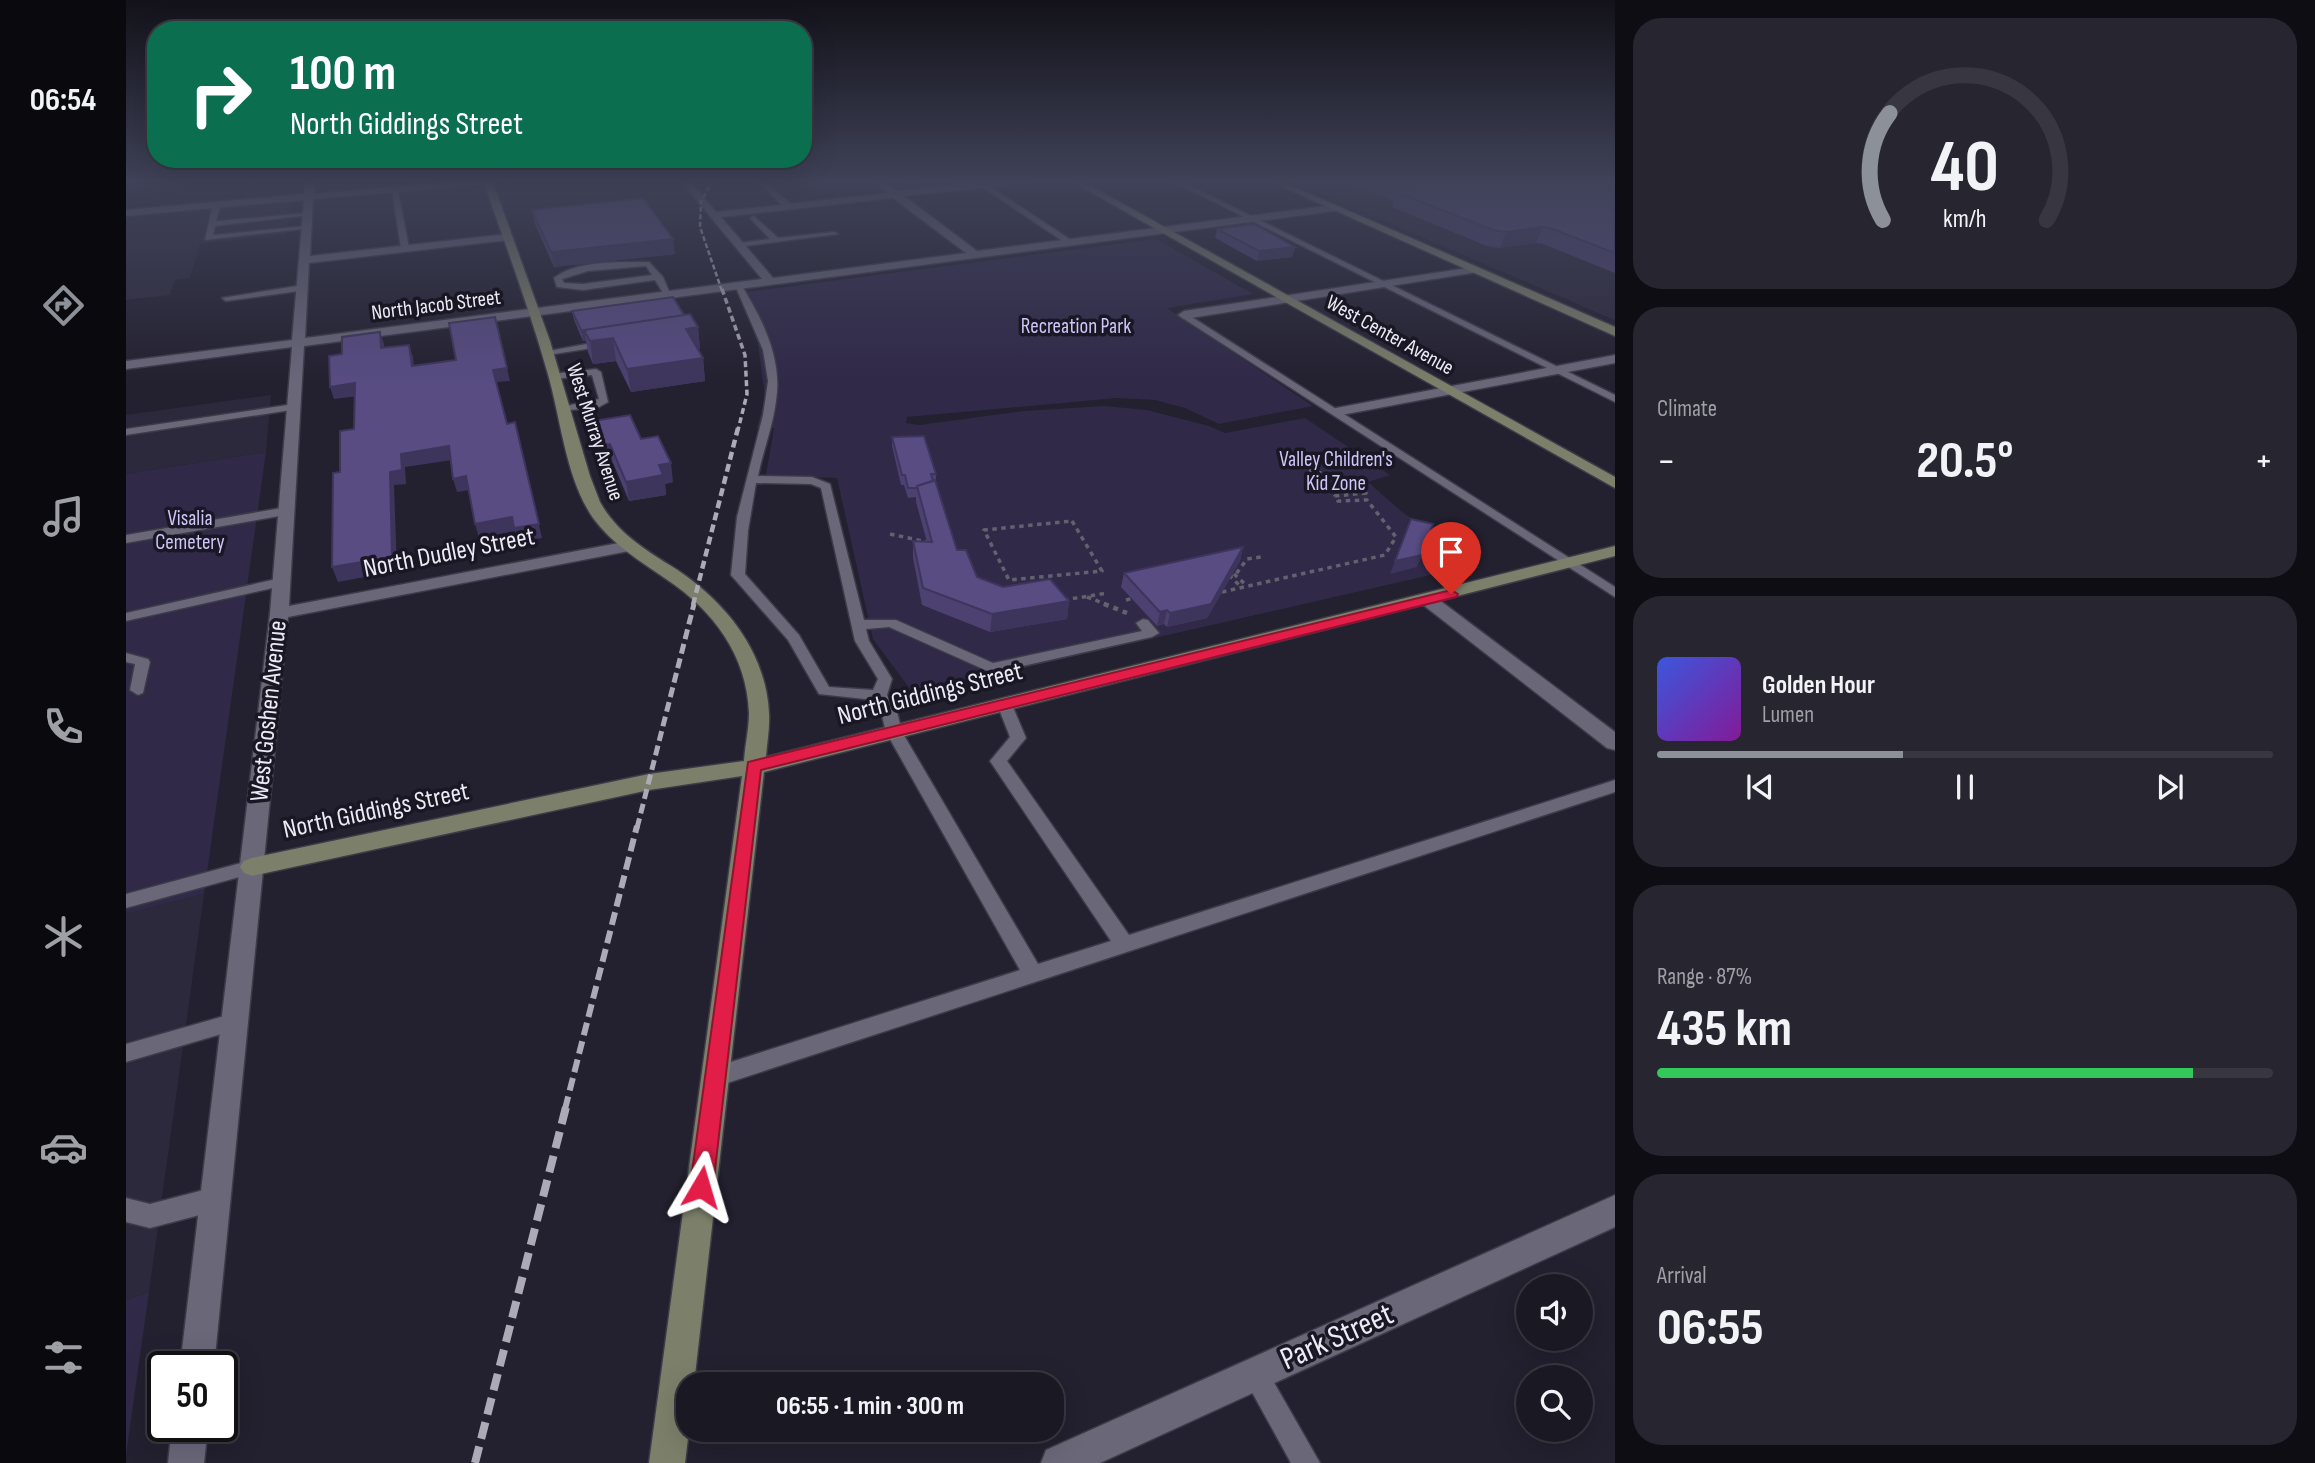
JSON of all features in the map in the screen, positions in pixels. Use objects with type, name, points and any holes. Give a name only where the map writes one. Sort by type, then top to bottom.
[{"type":"street","name":"West Goshen Avenue","points":[[199,1351],[282,582],[305,248]]},
{"type":"street","points":[[304,260],[403,248]]},
{"type":"street","name":"West Murray Avenue","points":[[512,248],[548,352],[592,502],[612,531],[698,594],[726,620],[740,641],[756,687],[759,714],[754,766]]},
{"type":"street","points":[[742,248],[770,281]]},
{"type":"street","points":[[966,248],[974,254]]},
{"type":"street","name":"North Jacob Street","points":[[126,365],[1020,248]]},
{"type":"street","name":"West Center Avenue","points":[[1196,248],[1615,483]]},
{"type":"street","points":[[1425,248],[1615,332]]},
{"type":"street","points":[[1184,314],[1474,270]]},
{"type":"street","points":[[1336,412],[1615,359]]},
{"type":"street","name":"North Dudley Street","points":[[279,613],[629,546]]},
{"type":"street","name":"North Giddings Street","points":[[252,867],[649,782],[754,766],[1615,551]]},
{"type":"street","points":[[1427,600],[1615,743]]},
{"type":"street","points":[[667,1463],[754,766]]},
{"type":"street","name":"Park Street","points":[[1059,1463],[1615,1211]]},
{"type":"street","points":[[186,1463],[188,1442]]},
{"type":"lane","points":[[1309,248],[1615,399]]},
{"type":"lane","points":[[659,277],[583,287],[560,285],[558,278],[564,274],[649,264],[659,277],[668,294]]},
{"type":"lane","points":[[737,285],[761,336],[772,368],[772,405],[738,544],[738,575],[794,638],[824,691],[878,695]]},
{"type":"lane","points":[[226,298],[303,288]]},
{"type":"lane","points":[[1184,314],[1615,593]]},
{"type":"lane","points":[[548,352],[624,341]]},
{"type":"lane","points":[[555,376],[596,372],[604,400],[599,404],[565,409]]},
{"type":"lane","points":[[126,432],[294,407]]},
{"type":"lane","points":[[752,479],[812,481],[826,486],[862,641],[884,679],[878,695]]},
{"type":"lane","points":[[126,539],[286,511]]},
{"type":"lane","points":[[126,617],[282,582]]},
{"type":"lane","points":[[858,625],[891,624],[992,668],[1152,633],[1143,623]]},
{"type":"lane","points":[[126,657],[143,662],[138,690]]},
{"type":"lane","points":[[878,695],[889,712],[894,732],[1033,974]]},
{"type":"lane","points":[[1005,704],[1018,738],[998,761],[1124,944]]},
{"type":"lane","points":[[715,1077],[1615,786]]},
{"type":"lane","points":[[126,901],[252,867]]},
{"type":"lane","points":[[126,1052],[235,1023]]},
{"type":"lane","points":[[126,1210],[150,1216],[215,1199]]},
{"type":"lane","points":[[1255,1374],[1306,1463]]},
{"type":"path","points":[[1222,592],[1385,555],[1396,537],[1367,500],[1338,500],[1335,496],[1366,493],[1343,478],[1309,470]]},
{"type":"path","points":[[1072,521],[1102,570],[1062,575],[1009,580],[984,530],[1072,521]]},
{"type":"path","points":[[890,534],[937,544]]},
{"type":"path","points":[[1390,545],[1399,548]]},
{"type":"path","points":[[1407,550],[1460,568]]},
{"type":"path","points":[[1218,578],[1231,575],[1247,559],[1261,557]]},
{"type":"path","points":[[1231,575],[1245,587]]},
{"type":"path","points":[[1055,602],[1108,593]]},
{"type":"path","points":[[1126,600],[1150,594]]},
{"type":"path","points":[[1086,596],[1143,623]]},
{"type":"shaded area","points":[[126,248],[199,248],[190,278],[175,280],[170,295],[126,300]]},
{"type":"shaded area","points":[[1448,248],[1615,248],[1615,320]]},
{"type":"shaded area","points":[[271,395],[266,452],[126,474],[126,415]]},
{"type":"shaded area","points":[[204,894],[149,1292],[126,1300],[126,914]]},
{"type":"green space","points":[[1084,248],[1172,248],[1253,294],[1167,308],[1313,406],[1219,424],[1185,408],[1155,400],[1117,398],[907,417],[906,423],[919,425],[1024,411],[1104,406],[1147,410],[1209,426],[1225,433],[1305,418],[1390,475],[1368,482],[1401,511],[1456,550],[1481,560],[1422,577],[913,693],[873,639],[837,478],[766,475],[774,428],[757,428],[765,398],[758,344],[739,293]]},
{"type":"green space","name":"Visalia Cemetery","points":[[266,452],[204,894],[126,914],[126,474]]},
{"type":"green space","points":[[149,1292],[126,1455],[126,1300]]},
{"type":"building","points":[[549,248],[586,248],[551,252]]},
{"type":"building","points":[[1254,248],[1284,248],[1259,251]]},
{"type":"building","points":[[673,297],[684,315],[582,332],[572,311]]},
{"type":"building","points":[[690,314],[698,327],[686,329],[703,358],[627,369],[613,338],[590,341],[584,330]]},
{"type":"building","points":[[495,317],[507,368],[493,370],[507,424],[515,422],[539,524],[514,528],[512,517],[475,524],[466,476],[453,479],[449,446],[401,454],[402,470],[390,472],[392,557],[332,567],[333,473],[340,472],[340,431],[354,429],[355,383],[330,387],[329,356],[342,354],[342,337],[380,332],[381,348],[409,345],[412,366],[456,360],[449,323]]},
{"type":"building","points":[[630,415],[641,439],[658,436],[671,463],[659,465],[663,475],[626,482],[610,444],[603,445],[593,421]]},
{"type":"building","points":[[924,436],[936,474],[931,474],[933,481],[917,488],[908,488],[892,437]]},
{"type":"building","points":[[935,480],[957,550],[966,550],[977,577],[1003,587],[1050,579],[1069,601],[992,614],[923,588],[913,541],[932,542],[917,486]]},
{"type":"building","points":[[1411,519],[1433,524],[1422,555],[1395,561]]},
{"type":"building","points":[[1243,547],[1211,604],[1170,613],[1167,610],[1160,612],[1124,573]]},
{"type":"railway","points":[[707,248],[722,291]]},
{"type":"railway","points":[[722,289],[745,355],[747,394],[738,430]]},
{"type":"railway","points":[[693,605],[738,428]]},
{"type":"railway","points":[[637,828],[694,604]]},
{"type":"railway","points":[[565,1109],[637,826]]},
{"type":"railway","points":[[475,1463],[566,1107]]},
{"type":"route","points":[[701,1187],[754,766],[1451,594]]},
{"type":"park label","name":"Recreation Park","points":[[1076,326]]},
{"type":"park label","name":"Valley Children's Kid Zone","points":[[1336,471]]}]
